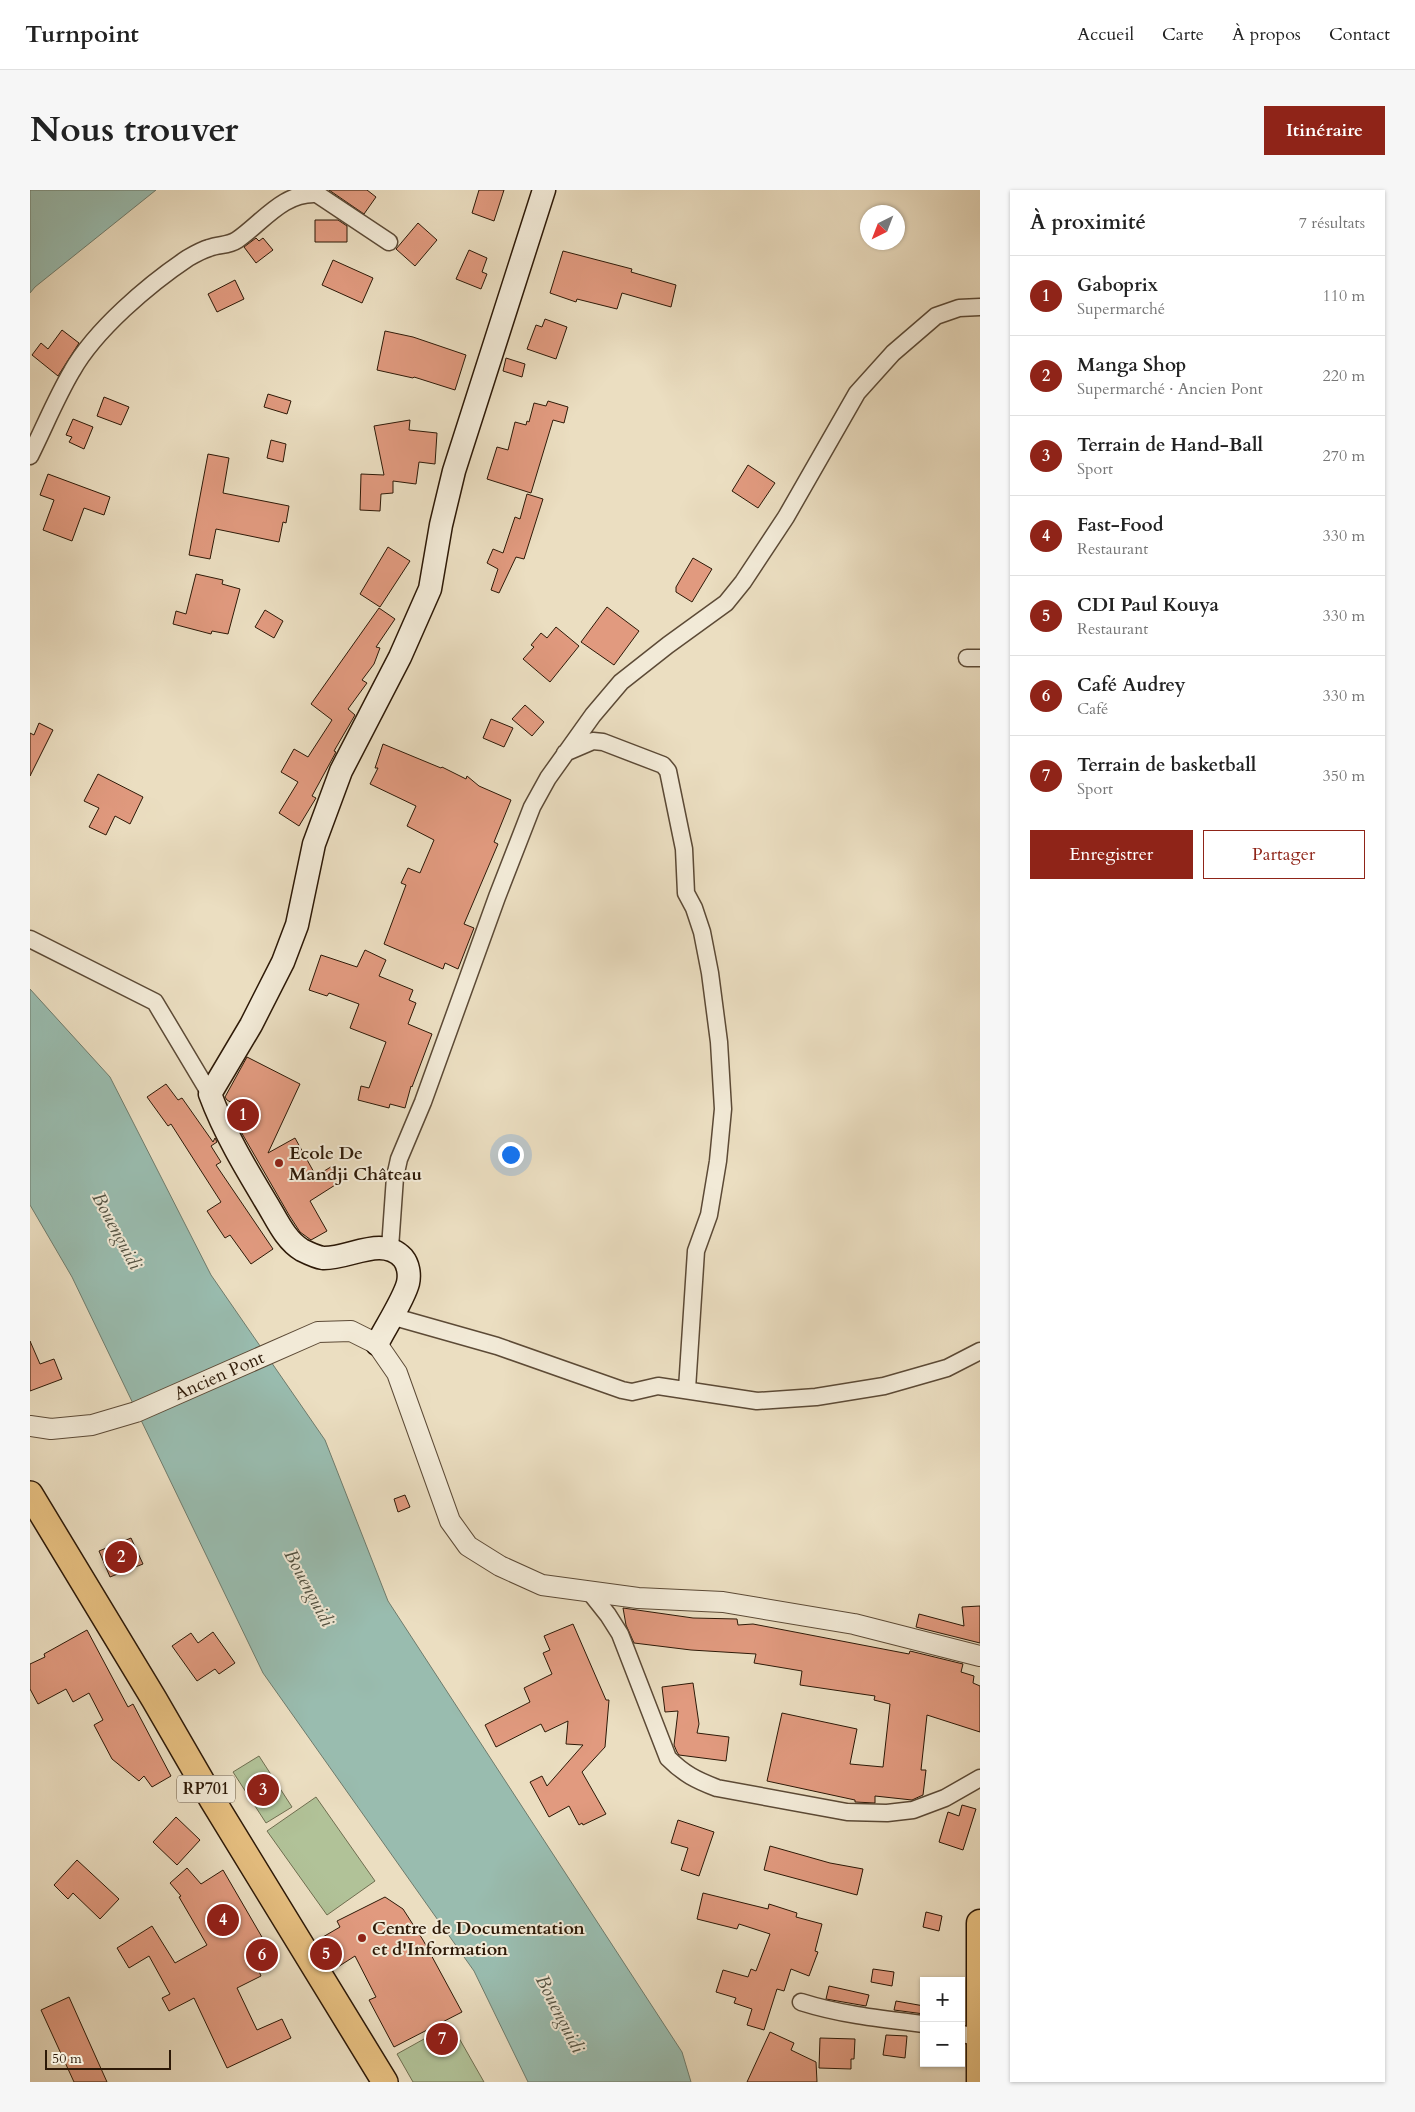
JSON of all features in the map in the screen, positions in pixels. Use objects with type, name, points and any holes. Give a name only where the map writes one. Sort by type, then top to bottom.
[{"type":"highway","points":[[980,1923],[980,2082]]},
{"type":"main road","points":[[377,1344],[408,1282],[407,1263],[399,1253],[390,1248],[372,1248],[351,1254],[322,1258],[300,1249],[286,1236],[240,1158],[220,1119],[210,1094],[251,1025],[284,962],[297,925],[314,844],[338,778],[400,657],[430,589],[441,525],[454,471],[544,190]]},
{"type":"main road","name":"RP701","points":[[30,1494],[154,1699],[213,1801],[384,2082]]},
{"type":"street","points":[[30,456],[72,370],[88,347],[108,325],[134,302],[175,267],[194,254],[208,248],[232,244],[290,198],[304,193],[317,194],[389,242]]},
{"type":"street","points":[[390,1248],[395,1177],[399,1159],[423,1102],[497,897],[529,816],[548,778],[564,753],[621,682],[668,645],[705,620],[732,596],[786,517],[857,393],[893,353],[936,316],[959,308],[980,307]]},
{"type":"street","points":[[564,753],[593,741],[603,742],[663,765],[668,771],[684,848],[686,893],[694,908],[702,932],[710,973],[719,1042],[723,1108],[718,1161],[709,1215],[696,1251],[687,1389]]},
{"type":"street","points":[[30,939],[155,1002],[210,1094]]},
{"type":"street","points":[[391,1316],[497,1346],[622,1390],[632,1392],[658,1386],[757,1401],[816,1397],[884,1386],[947,1368],[980,1351]]},
{"type":"street","name":"Ancien Pont","points":[[30,1426],[51,1429],[92,1425],[136,1412],[318,1332],[352,1331],[377,1344]]},
{"type":"street","points":[[377,1344],[396,1374],[450,1521],[468,1546],[500,1566],[542,1584],[638,1598],[723,1602],[854,1624],[980,1656]]},
{"type":"street","points":[[589,1591],[620,1634],[668,1758],[682,1772],[696,1780],[717,1788],[847,1812],[886,1813],[913,1810],[937,1801],[980,1778]]},
{"type":"street","points":[[801,2002],[854,2016],[920,2024]]},
{"type":"street","points":[[965,2035],[980,2038]]},
{"type":"shaded area","points":[[259,1756],[292,1807],[266,1823],[233,1772]]},
{"type":"shaded area","points":[[316,1797],[375,1881],[327,1915],[267,1831]]},
{"type":"shaded area","points":[[451,2024],[484,2082],[413,2082],[397,2054]]},
{"type":"water","points":[[30,190],[156,190],[30,293]]},
{"type":"water","name":"Bouenguidi","points":[[30,989],[110,1077],[211,1275],[325,1440],[388,1601],[682,2052],[691,2082],[528,2082],[474,1971],[263,1673],[72,1277],[30,1205]]},
{"type":"building","points":[[329,190],[367,190],[376,197],[364,214]]},
{"type":"building","points":[[479,190],[504,190],[494,221],[472,213]]},
{"type":"building","points":[[315,220],[338,220],[347,226],[347,242],[315,242]]},
{"type":"building","points":[[418,223],[437,240],[415,266],[396,249]]},
{"type":"building","points":[[256,238],[259,241],[263,238],[273,250],[256,263],[244,247]]},
{"type":"building","points":[[469,250],[487,258],[482,272],[487,274],[481,289],[456,279]]},
{"type":"building","points":[[563,251],[632,269],[631,272],[676,285],[671,307],[622,293],[617,309],[577,299],[576,302],[550,293]]},
{"type":"building","points":[[333,260],[373,278],[362,303],[322,285]]},
{"type":"building","points":[[235,280],[244,299],[217,312],[208,294]]},
{"type":"building","points":[[545,319],[567,327],[556,359],[527,349],[536,325],[542,327]]},
{"type":"building","points":[[62,330],[79,343],[58,376],[32,355],[41,343],[48,349]]},
{"type":"building","points":[[385,331],[413,337],[466,355],[455,390],[414,377],[377,370]]},
{"type":"building","points":[[506,358],[525,364],[522,377],[503,371]]},
{"type":"building","points":[[268,394],[291,401],[287,414],[264,407]]},
{"type":"building","points":[[104,397],[129,407],[121,425],[97,416]]},
{"type":"building","points":[[548,401],[568,407],[564,423],[553,420],[531,493],[487,479],[497,447],[508,450],[515,422],[526,425],[527,421],[529,422],[534,403],[546,406]]},
{"type":"building","points":[[73,419],[93,427],[84,449],[69,442],[72,437],[66,435]]},
{"type":"building","points":[[410,420],[409,430],[437,433],[435,464],[419,462],[416,484],[393,481],[393,493],[381,494],[380,511],[360,510],[361,474],[384,475],[374,426]]},
{"type":"building","points":[[271,440],[286,444],[283,462],[267,458]]},
{"type":"building","points":[[208,454],[229,458],[223,493],[289,506],[286,523],[283,522],[279,542],[216,529],[210,559],[189,555]]},
{"type":"building","points":[[748,465],[775,483],[758,508],[732,491]]},
{"type":"building","points":[[48,474],[110,497],[104,515],[84,508],[72,541],[43,530],[54,500],[40,495]]},
{"type":"building","points":[[527,494],[543,499],[524,559],[516,557],[499,593],[491,590],[498,569],[487,563],[493,549],[503,553],[515,517],[520,519]]},
{"type":"building","points":[[388,547],[410,561],[380,607],[360,594]]},
{"type":"building","points":[[693,558],[712,569],[692,602],[676,592],[676,587]]},
{"type":"building","points":[[196,574],[223,580],[222,584],[240,589],[228,634],[212,631],[211,634],[173,624],[176,611],[186,614]]},
{"type":"building","points":[[607,607],[639,631],[614,665],[581,642]]},
{"type":"building","points":[[379,608],[395,619],[376,647],[380,648],[374,664],[362,680],[367,683],[348,709],[355,715],[334,751],[336,752],[312,796],[316,798],[299,826],[279,813],[298,782],[281,772],[294,749],[308,757],[332,720],[311,704]]},
{"type":"building","points":[[265,610],[283,621],[274,638],[255,627]]},
{"type":"building","points":[[556,627],[579,646],[550,682],[523,659],[534,647],[531,645],[541,633],[547,638]]},
{"type":"building","points":[[525,705],[544,722],[532,736],[512,719]]},
{"type":"building","points":[[491,719],[513,728],[504,747],[483,738]]},
{"type":"building","points":[[39,723],[53,730],[30,776],[30,733],[34,735]]},
{"type":"building","points":[[383,744],[442,767],[466,779],[467,776],[479,786],[511,800],[494,842],[498,844],[464,924],[474,928],[458,969],[445,963],[443,969],[384,944],[406,885],[401,883],[408,868],[420,873],[434,840],[407,826],[416,806],[370,784],[378,768],[375,768]]},
{"type":"building","points":[[98,774],[143,797],[130,824],[115,816],[106,835],[89,827],[99,808],[84,801]]},
{"type":"building","points":[[365,950],[386,960],[379,976],[413,990],[409,1000],[416,1003],[408,1024],[432,1034],[411,1086],[405,1108],[390,1104],[389,1108],[358,1100],[361,1086],[369,1088],[386,1042],[350,1028],[359,1004],[329,993],[327,996],[309,990],[321,955],[357,967]]},
{"type":"building","points":[[247,1057],[300,1084],[268,1153],[295,1138],[316,1176],[334,1165],[343,1180],[310,1201],[327,1231],[311,1240],[300,1232],[289,1215],[240,1130],[230,1108],[232,1103],[225,1097]]},
{"type":"building","points":[[166,1084],[178,1100],[182,1098],[213,1142],[215,1138],[217,1142],[211,1146],[221,1162],[216,1165],[273,1249],[251,1264],[230,1235],[225,1238],[207,1211],[221,1202],[171,1124],[168,1126],[147,1097]]},
{"type":"building","points":[[30,1341],[40,1364],[54,1359],[62,1379],[30,1391]]},
{"type":"building","points":[[405,1495],[410,1507],[398,1512],[394,1499]]},
{"type":"building","points":[[131,1538],[143,1564],[110,1577],[99,1551]]},
{"type":"building","points":[[980,1606],[980,1643],[916,1627],[919,1614],[964,1626],[962,1607]]},
{"type":"building","points":[[623,1608],[693,1618],[737,1619],[738,1625],[753,1624],[909,1654],[910,1651],[963,1664],[961,1672],[974,1676],[973,1683],[980,1686],[980,1732],[927,1715],[921,1770],[926,1770],[923,1795],[912,1800],[875,1796],[875,1803],[855,1802],[855,1800],[767,1781],[782,1713],[857,1729],[850,1764],[883,1767],[890,1704],[874,1700],[875,1696],[800,1685],[802,1671],[754,1663],[756,1654],[691,1650],[634,1643],[626,1625]]},
{"type":"building","points":[[573,1624],[606,1700],[609,1700],[605,1747],[582,1772],[606,1814],[583,1825],[582,1823],[579,1825],[569,1806],[549,1817],[530,1782],[542,1776],[547,1786],[583,1745],[566,1744],[568,1721],[545,1732],[541,1724],[496,1747],[485,1725],[530,1702],[524,1688],[552,1674],[543,1653],[550,1650],[544,1636]]},
{"type":"building","points":[[87,1630],[128,1707],[133,1704],[171,1776],[152,1787],[144,1776],[139,1781],[112,1759],[94,1725],[103,1720],[89,1693],[73,1702],[66,1689],[38,1704],[30,1689],[30,1664],[45,1657],[44,1654]]},
{"type":"building","points":[[213,1632],[235,1663],[219,1674],[215,1669],[197,1681],[172,1646],[191,1633],[198,1643]]},
{"type":"building","points":[[693,1683],[699,1724],[697,1733],[729,1737],[726,1761],[679,1755],[674,1745],[678,1711],[665,1712],[662,1687]]},
{"type":"building","points":[[962,1805],[976,1809],[963,1850],[939,1842],[948,1812],[959,1816]]},
{"type":"building","points":[[176,1817],[200,1840],[177,1865],[153,1842]]},
{"type":"building","points":[[678,1820],[714,1832],[699,1876],[681,1870],[688,1848],[671,1843]]},
{"type":"building","points":[[770,1846],[830,1863],[863,1869],[857,1895],[764,1870]]},
{"type":"building","points":[[77,1860],[119,1899],[100,1919],[73,1893],[68,1899],[54,1885]]},
{"type":"building","points":[[187,1868],[201,1884],[223,1870],[271,1956],[256,1964],[261,1976],[237,1988],[257,2030],[282,2019],[291,2038],[227,2068],[194,1998],[169,2011],[162,1998],[170,1994],[149,1956],[129,1968],[117,1948],[152,1926],[175,1963],[207,1945],[179,1897],[181,1896],[170,1883]]},
{"type":"building","points":[[703,1893],[768,1909],[769,1904],[797,1913],[796,1917],[822,1924],[815,1951],[818,1952],[809,1976],[791,1969],[784,1991],[777,1989],[764,2030],[747,2025],[752,2009],[734,2003],[736,1998],[716,1992],[723,1970],[748,1977],[751,1969],[756,1971],[770,1934],[739,1924],[737,1929],[697,1919]]},
{"type":"building","points":[[385,1897],[403,1909],[423,1940],[462,2012],[394,2047],[369,2000],[376,1997],[355,1956],[333,1970],[316,1941],[340,1927],[337,1921]]},
{"type":"building","points":[[926,1912],[942,1916],[939,1931],[923,1927]]},
{"type":"building","points":[[873,1969],[894,1972],[892,1986],[871,1982]]},
{"type":"building","points":[[829,1986],[869,1995],[866,2006],[826,1999]]},
{"type":"building","points":[[69,1997],[107,2082],[74,2082],[41,2010]]},
{"type":"building","points":[[896,2001],[920,2005],[920,2013],[894,2010]]},
{"type":"building","points":[[770,2032],[794,2043],[791,2050],[816,2062],[817,2082],[747,2082]]},
{"type":"building","points":[[886,2035],[907,2036],[905,2058],[883,2055]]},
{"type":"building","points":[[820,2038],[855,2039],[854,2059],[851,2059],[851,2069],[819,2068]]},
{"type":"place","name":"Gaboprix","points":[[243,1115]]},
{"type":"place","name":"Ecole De Mandji Château","points":[[279,1163]]},
{"type":"place","name":"Manga Shop","points":[[121,1557]]},
{"type":"place","name":"Terrain de Hand-Ball","points":[[263,1790]]},
{"type":"place","name":"Fast-Food","points":[[223,1920]]},
{"type":"place","name":"Centre de Documentation et d'Information","points":[[362,1938]]},
{"type":"place","name":"CDI Paul Kouya","points":[[326,1954]]},
{"type":"place","name":"Café Audrey","points":[[262,1955]]},
{"type":"place","name":"Terrain de basketball","points":[[442,2039]]}]
